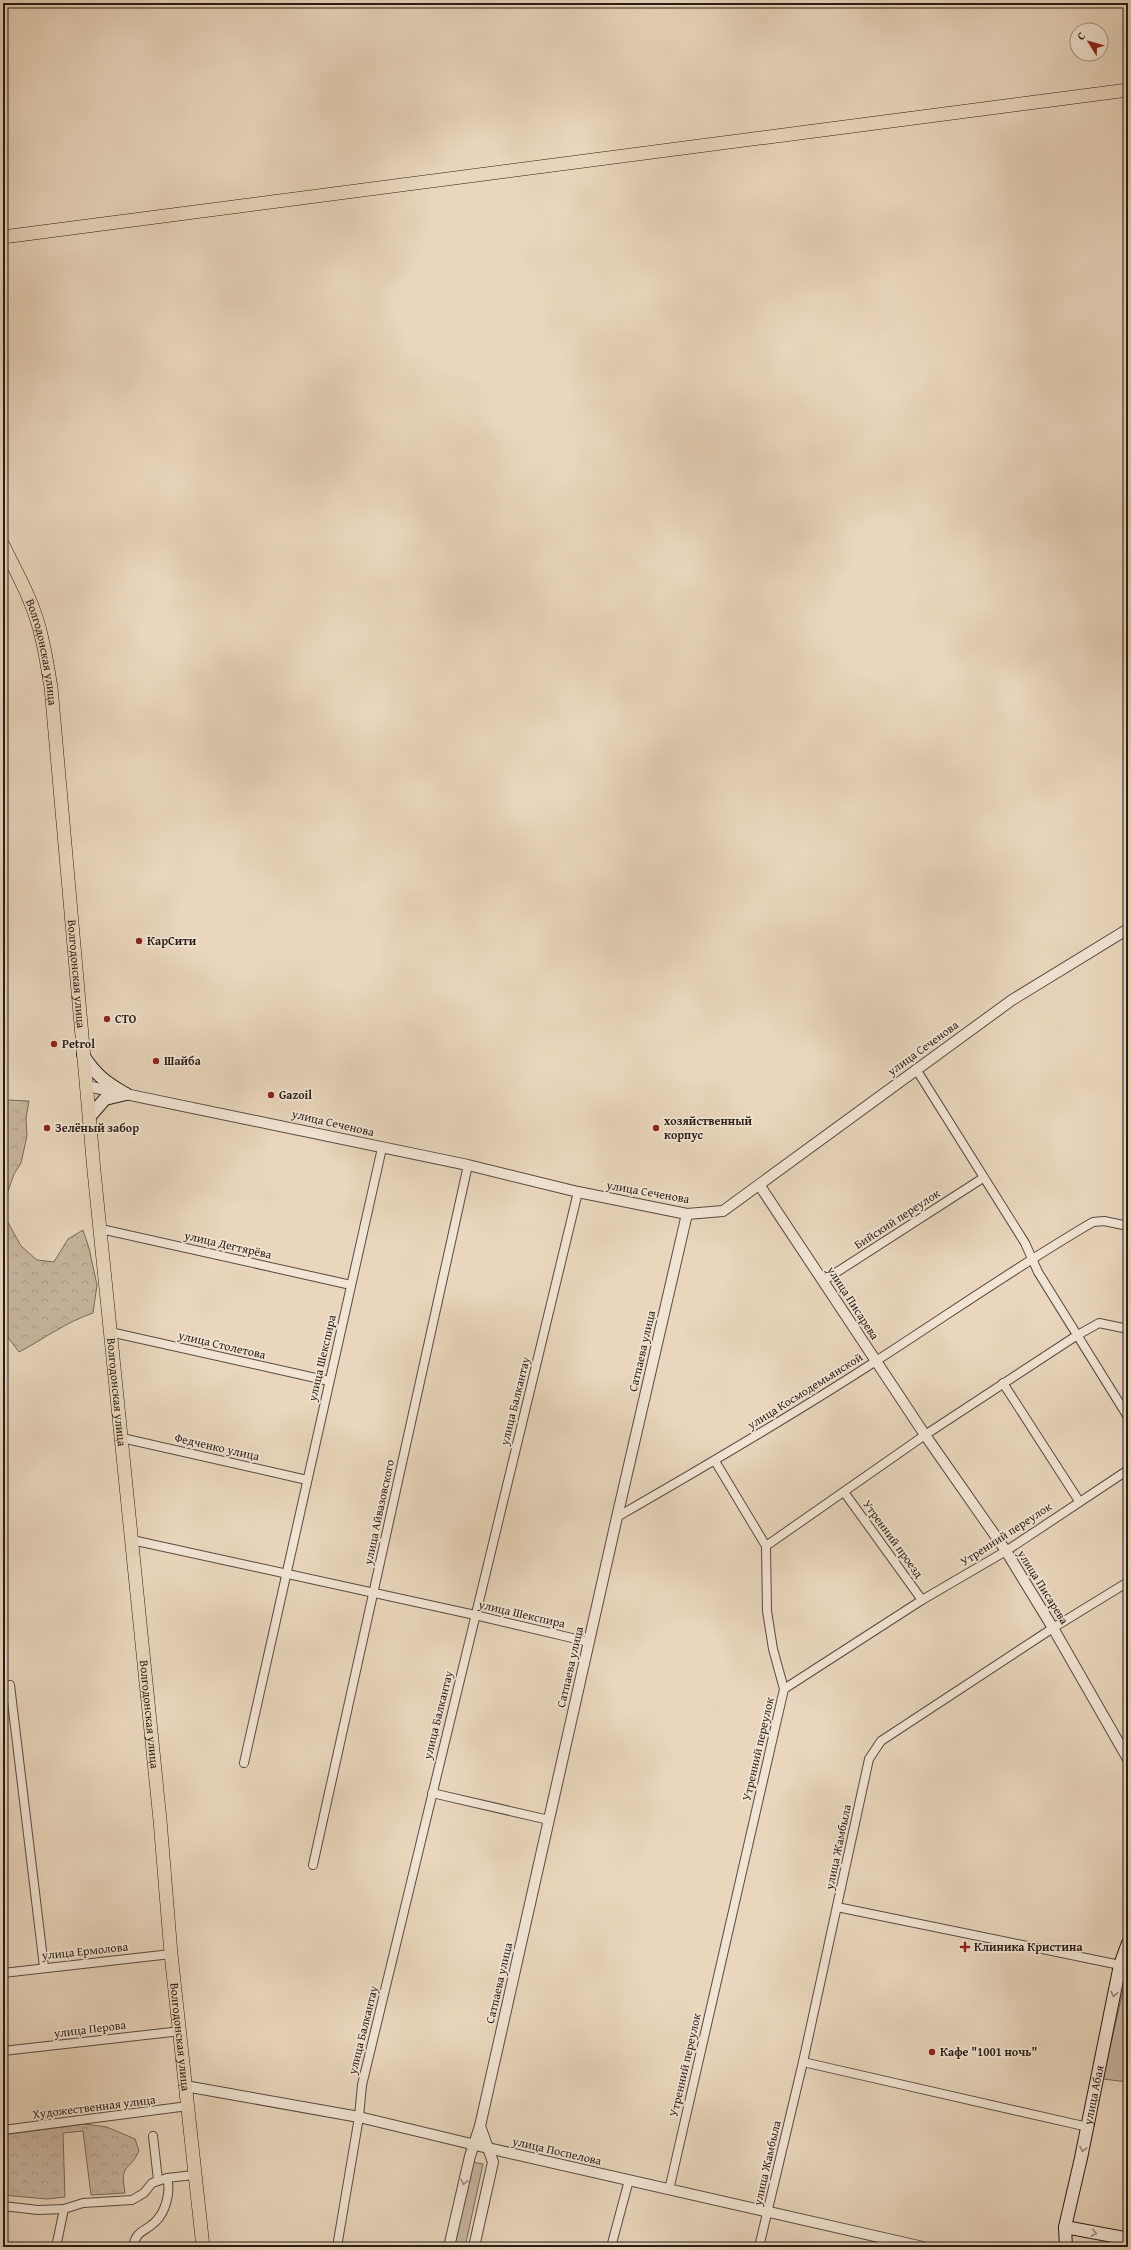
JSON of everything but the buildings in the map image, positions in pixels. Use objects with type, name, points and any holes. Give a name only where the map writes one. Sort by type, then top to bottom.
[{"type":"main road","points":[[3,237],[1128,90]]},
{"type":"main road","name":"Волгодонская улица","points":[[3,545],[26,590],[34,612],[42,638],[51,687],[83,1055],[160,1820],[171,1954],[181,2031],[194,2175],[203,2247]]},
{"type":"main road","points":[[83,1055],[95,1072],[104,1081],[126,1094]]},
{"type":"main road","points":[[90,1116],[105,1099],[126,1094]]},
{"type":"main road","name":"улица Абая","points":[[1066,2247],[1065,2227],[1088,2127],[1120,1965],[1128,1943]]},
{"type":"main road","points":[[1065,2227],[1126,2237]]},
{"type":"main road","points":[[1112,2247],[1126,2237]]},
{"type":"street","name":"улица Сеченова","points":[[87,1086],[302,1129],[382,1148],[468,1165],[578,1192],[688,1214],[723,1211],[760,1186],[916,1069],[1012,1000],[1128,929]]},
{"type":"street","points":[[916,1069],[1025,1243],[1038,1272],[1076,1336],[1128,1417]]},
{"type":"street","name":"улица Шекспира","points":[[244,1763],[382,1148]]},
{"type":"street","name":"улица Айвазовского","points":[[313,1865],[468,1165]]},
{"type":"street","name":"Бийский переулок","points":[[823,1281],[983,1178]]},
{"type":"street","name":"улица Писарева","points":[[760,1186],[925,1435],[1006,1551],[1053,1628],[1128,1759]]},
{"type":"street","name":"улица Балкантау","points":[[337,2247],[359,2116],[362,2085],[578,1192]]},
{"type":"street","name":"Сатпаева улица","points":[[449,2247],[474,2144],[480,2126],[617,1517],[688,1214]]},
{"type":"street","name":"улица Космодемьянской","points":[[617,1517],[715,1461],[876,1361],[1032,1258],[1093,1222],[1104,1221],[1128,1226]]},
{"type":"street","name":"улица Дегтярёва","points":[[101,1229],[351,1285]]},
{"type":"street","points":[[766,1546],[925,1435],[1076,1336],[1099,1323],[1128,1329]]},
{"type":"street","name":"улица Столетова","points":[[110,1332],[329,1381]]},
{"type":"street","points":[[1004,1383],[1079,1501]]},
{"type":"street","name":"Федченко улица","points":[[122,1438],[307,1480]]},
{"type":"street","points":[[715,1461],[766,1546],[767,1611],[773,1649],[784,1689]]},
{"type":"street","name":"Утренний переулок","points":[[669,2190],[784,1689],[922,1600],[1006,1551],[1079,1501],[1128,1470]]},
{"type":"street","name":"Утренний проезд","points":[[844,1492],[922,1600]]},
{"type":"street","name":"улица Шекспира","points":[[132,1540],[475,1615],[589,1642]]},
{"type":"street","name":"улица Жамбыла","points":[[759,2247],[803,2062],[869,1759],[881,1741],[1053,1628],[1128,1582]]},
{"type":"street","points":[[10,1685],[44,1967]]},
{"type":"street","points":[[432,1793],[549,1820]]},
{"type":"street","points":[[837,1907],[1120,1965]]},
{"type":"street","name":"улица Ермолова","points":[[3,1973],[44,1967],[171,1954]]},
{"type":"street","name":"улица Перова","points":[[3,2051],[181,2031]]},
{"type":"street","points":[[803,2062],[1088,2127]]},
{"type":"street","name":"улица Поспелова","points":[[185,2086],[359,2116],[488,2148],[922,2247]]},
{"type":"street","name":"Художественная улица","points":[[3,2130],[188,2106]]},
{"type":"street","points":[[474,2247],[493,2162],[480,2126]]},
{"type":"street","points":[[133,2247],[134,2241],[143,2229],[155,2223],[163,2211],[169,2187],[163,2179],[153,2136]]},
{"type":"street","points":[[3,2206],[38,2210],[64,2209],[83,2203],[132,2200],[144,2193],[152,2183],[163,2179],[194,2175]]},
{"type":"street","points":[[611,2247],[629,2180]]},
{"type":"street","points":[[56,2247],[64,2209]]},
{"type":"green space","points":[[7,1100],[29,1101],[26,1118],[27,1136],[21,1163],[14,1174],[7,1194],[5,1217],[21,1246],[37,1260],[54,1262],[68,1239],[83,1230],[89,1248],[97,1285],[93,1313],[64,1326],[19,1352],[3,1331],[3,1105]]},
{"type":"green space","points":[[1128,1968],[1128,2082],[1103,2079]]},
{"type":"green space","points":[[84,2124],[107,2127],[135,2139],[139,2151],[124,2172],[125,2193],[91,2195],[83,2131],[63,2133],[65,2197],[47,2199],[3,2195],[3,2135]]},
{"type":"green space","points":[[467,2161],[483,2164],[465,2247],[448,2247]]},
{"type":"place","name":"КарСити","points":[[139,941]]},
{"type":"place","name":"СТО","points":[[107,1019]]},
{"type":"place","name":"Petrol","points":[[54,1044]]},
{"type":"place","name":"Шайба","points":[[156,1061]]},
{"type":"place","name":"Gazoil","points":[[271,1095]]},
{"type":"place","name":"Зелёный забор","points":[[47,1128]]},
{"type":"place","name":"хозяйственный корпус","points":[[656,1128]]},
{"type":"place","name":"Клиника Кристина","points":[[965,1947]]},
{"type":"place","name":"Кафе \"1001 ночь\"","points":[[932,2052]]}]
